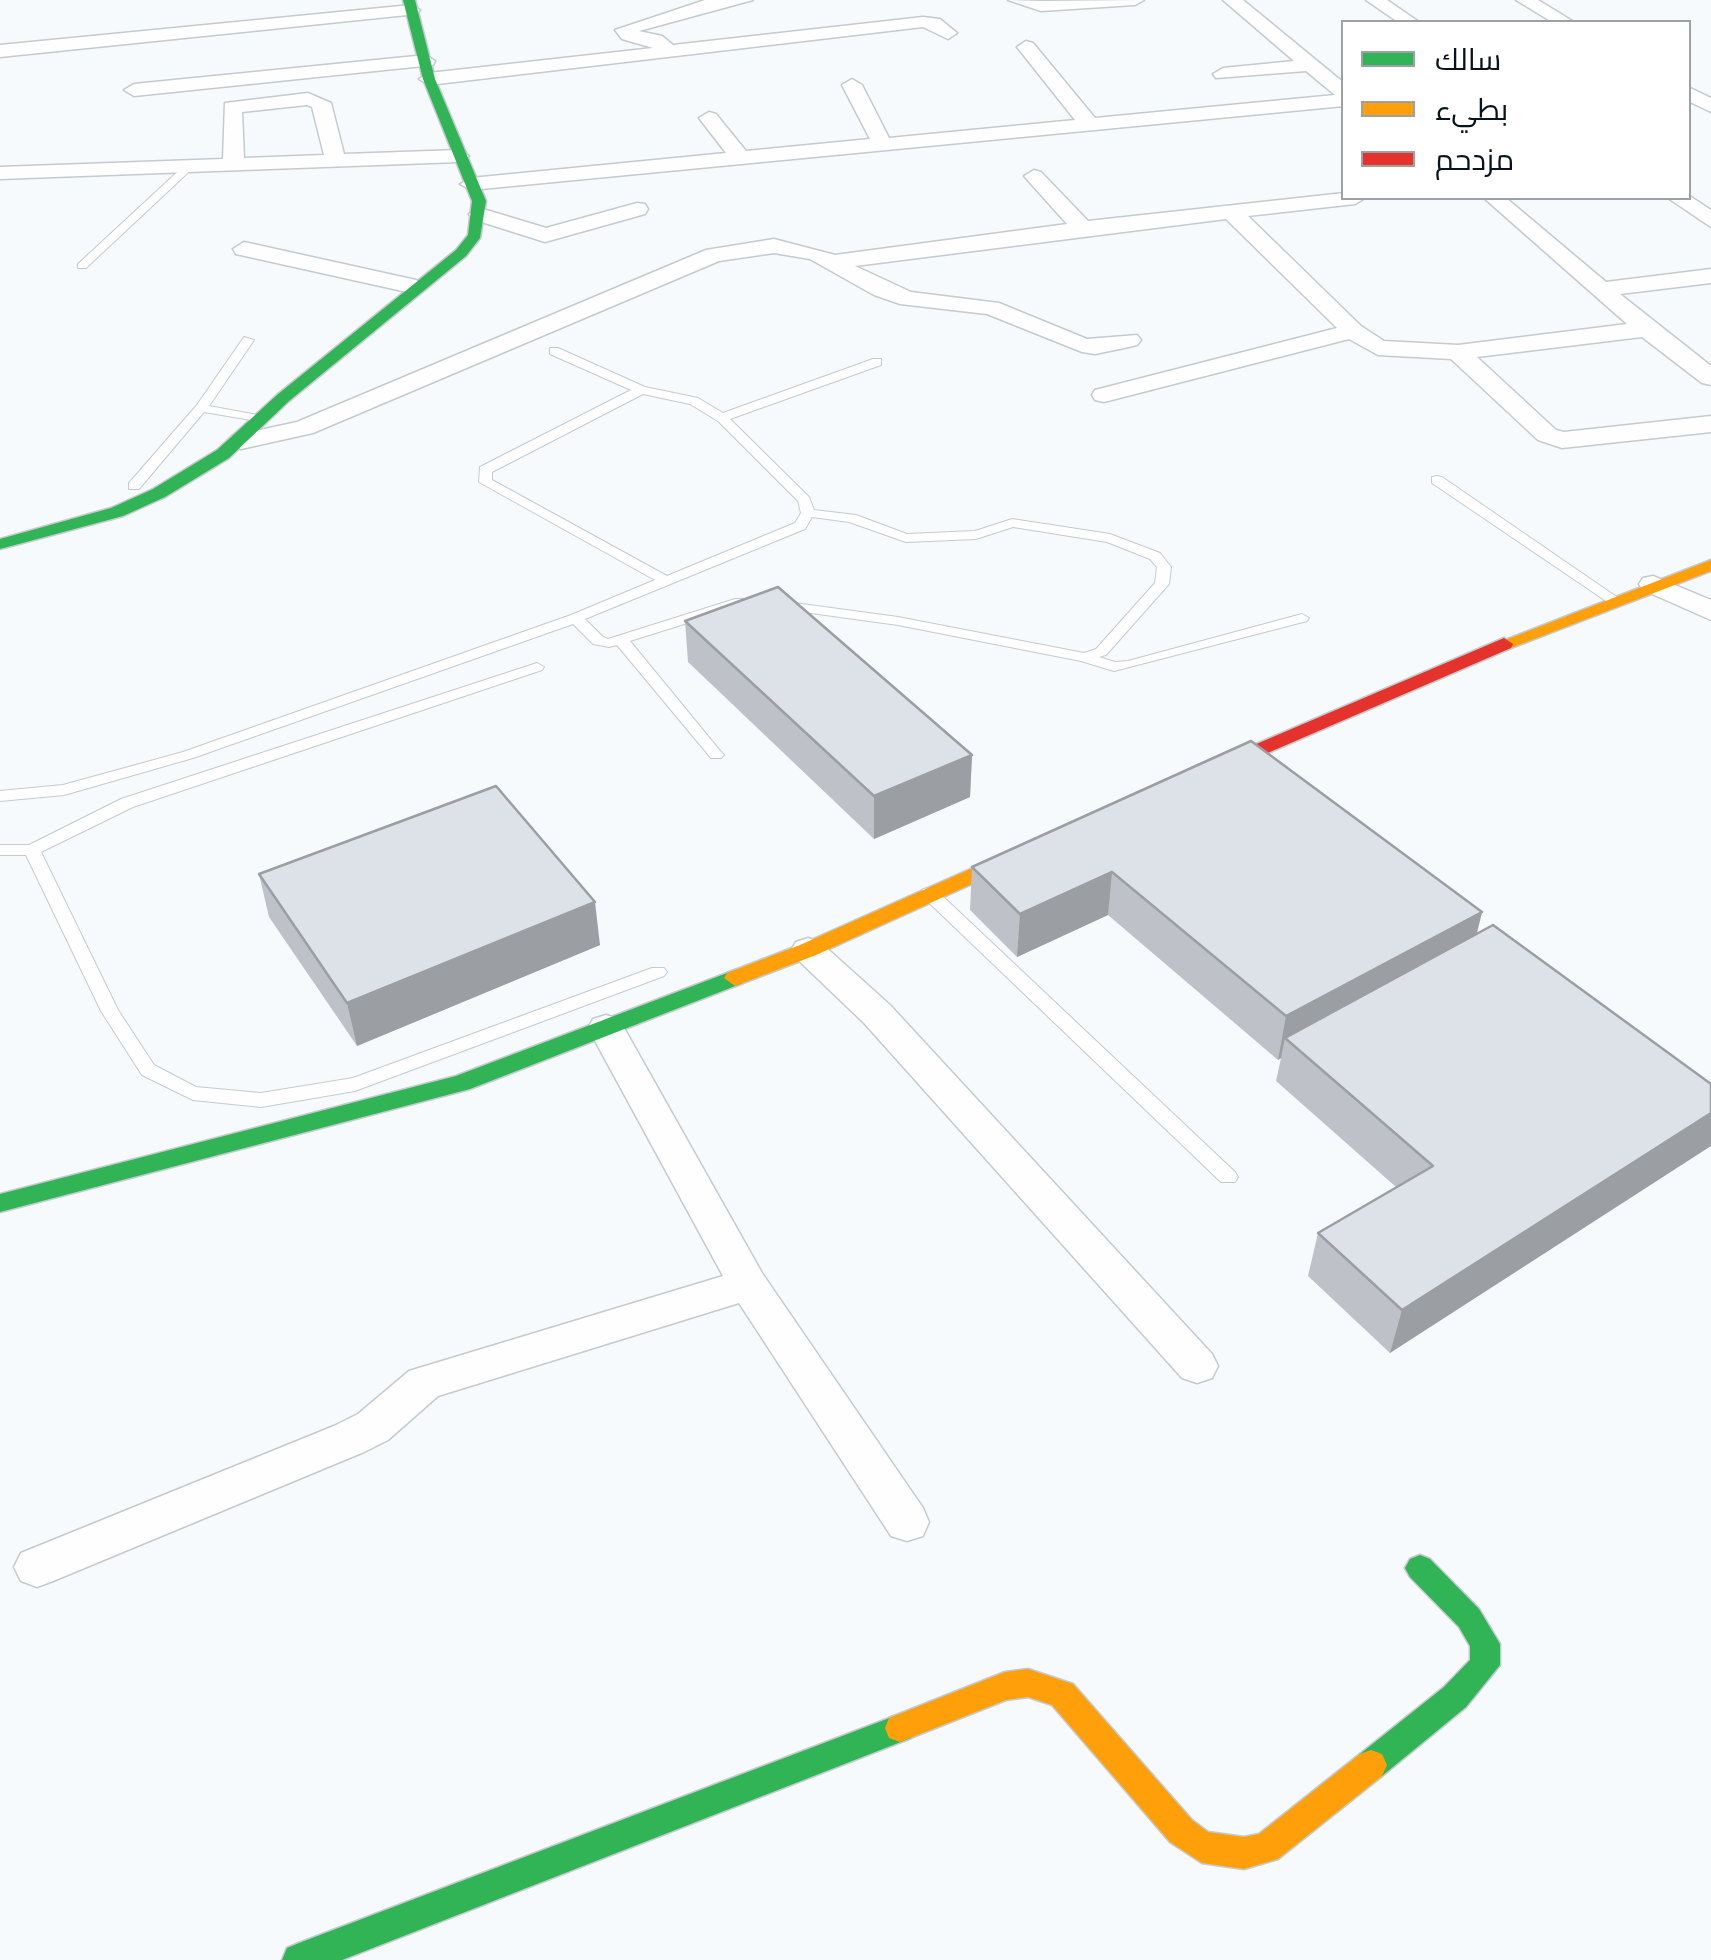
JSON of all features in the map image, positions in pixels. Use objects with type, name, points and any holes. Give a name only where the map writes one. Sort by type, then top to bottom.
[{"type":"street","points":[[668,51],[655,40],[629,35],[624,30],[701,6],[744,0]]},
{"type":"street","points":[[1017,0],[1041,6],[1135,0]]},
{"type":"street","points":[[1232,0],[1341,93]]},
{"type":"street","points":[[1375,0],[1407,20]]},
{"type":"street","points":[[1525,0],[1561,20]]},
{"type":"street","points":[[0,51],[410,5],[427,70],[480,214],[474,235],[461,253],[259,419],[240,441],[159,493],[117,512],[0,544]]},
{"type":"street","points":[[134,90],[668,51],[923,22],[934,23],[948,33]]},
{"type":"street","points":[[1026,47],[1090,125]]},
{"type":"street","points":[[1223,74],[1307,65]]},
{"type":"street","points":[[852,85],[883,145]]},
{"type":"street","points":[[471,184],[1090,125],[1341,96]]},
{"type":"street","points":[[234,165],[232,107],[308,99],[322,103],[336,161]]},
{"type":"street","points":[[710,118],[741,159]]},
{"type":"street","points":[[0,173],[459,156]]},
{"type":"street","points":[[1034,176],[1082,228]]},
{"type":"street","points":[[832,262],[1082,228],[1341,200]]},
{"type":"street","points":[[1496,200],[1605,289],[1647,329],[1711,378]]},
{"type":"street","points":[[1683,200],[1711,220]]},
{"type":"street","points":[[480,214],[545,235],[636,209]]},
{"type":"street","points":[[1231,212],[1353,331],[1378,348],[1458,352],[1647,329]]},
{"type":"street","points":[[240,441],[304,428],[714,255],[774,246],[816,254],[882,290],[908,299],[991,308],[1082,345],[1096,347],[1130,340]]},
{"type":"street","points":[[244,249],[416,287]]},
{"type":"street","points":[[1605,289],[1711,276]]},
{"type":"street","points":[[1104,395],[1353,331]]},
{"type":"street","points":[[1458,352],[1546,435],[1562,440],[1711,424]]},
{"type":"street","points":[[1182,783],[1614,600],[1711,565]]},
{"type":"street","points":[[1654,584],[1711,611]]},
{"type":"street","points":[[0,1203],[462,1083],[808,950],[1055,838]]},
{"type":"street","points":[[808,950],[923,1063],[1196,1366]]},
{"type":"street","points":[[606,1028],[748,1284],[907,1522]]},
{"type":"street","points":[[37,1567],[348,1439],[373,1427],[424,1383],[748,1284]]},
{"type":"street","points":[[299,1960],[743,1792],[1005,1686],[1028,1683],[1062,1694],[1078,1708],[1181,1831],[1202,1847],[1244,1854],[1266,1848],[1455,1697],[1485,1664],[1485,1644],[1469,1618],[1420,1568]]},
{"type":"lane","points":[[82,266],[190,166]]},
{"type":"lane","points":[[134,486],[201,408],[248,340]]},
{"type":"lane","points":[[0,796],[64,790],[188,756],[576,618],[663,579],[800,526],[808,513],[804,500],[722,418],[694,401],[641,390],[554,351]]},
{"type":"lane","points":[[722,418],[877,362]]},
{"type":"lane","points":[[641,390],[485,470],[486,482],[663,579]]},
{"type":"lane","points":[[201,408],[259,419]]},
{"type":"lane","points":[[1437,480],[1614,600]]},
{"type":"lane","points":[[808,513],[852,518],[906,538],[953,538],[976,535],[996,525],[1032,524],[1110,538],[1155,556],[1164,567],[1162,584],[1102,652],[1084,658]]},
{"type":"lane","points":[[576,618],[598,641],[622,640],[743,600],[775,602],[898,621],[1084,658],[1097,664],[1129,665],[1302,618]]},
{"type":"lane","points":[[775,602],[811,631]]},
{"type":"lane","points":[[622,640],[716,755]]},
{"type":"lane","points":[[0,850],[32,850],[127,803],[537,667]]},
{"type":"lane","points":[[32,850],[110,1011],[148,1070],[194,1094],[261,1100],[355,1084],[658,972]]},
{"type":"lane","points":[[929,893],[1228,1177]]},
{"type":"building","points":[[778,587],[972,755],[874,796],[685,621]]},
{"type":"building","points":[[1251,741],[1482,912],[1286,1016],[1112,872],[1020,914],[972,867]]},
{"type":"building","points":[[496,786],[595,902],[347,1003],[259,874]]},
{"type":"building","points":[[1493,925],[1711,1084],[1711,1113],[1402,1310],[1318,1233],[1433,1166],[1285,1038]]},
{"type":"traffic: fast","points":[[0,544],[117,512],[159,493],[223,454],[283,398],[461,253],[475,235],[479,201],[429,79],[409,0]]},
{"type":"traffic: fast","points":[[0,1203],[462,1083],[735,978]]},
{"type":"traffic: fast","points":[[1371,1765],[1455,1697],[1485,1665],[1485,1644],[1469,1618],[1420,1568]]},
{"type":"traffic: fast","points":[[299,1960],[900,1728]]},
{"type":"traffic: slow","points":[[1504,644],[1711,565]]},
{"type":"traffic: slow","points":[[735,978],[808,950],[1033,848]]},
{"type":"traffic: slow","points":[[900,1728],[1005,1686],[1028,1683],[1062,1694],[1181,1831],[1202,1847],[1244,1853],[1267,1848],[1371,1765]]},
{"type":"traffic: jam","points":[[1198,776],[1504,644]]}]
